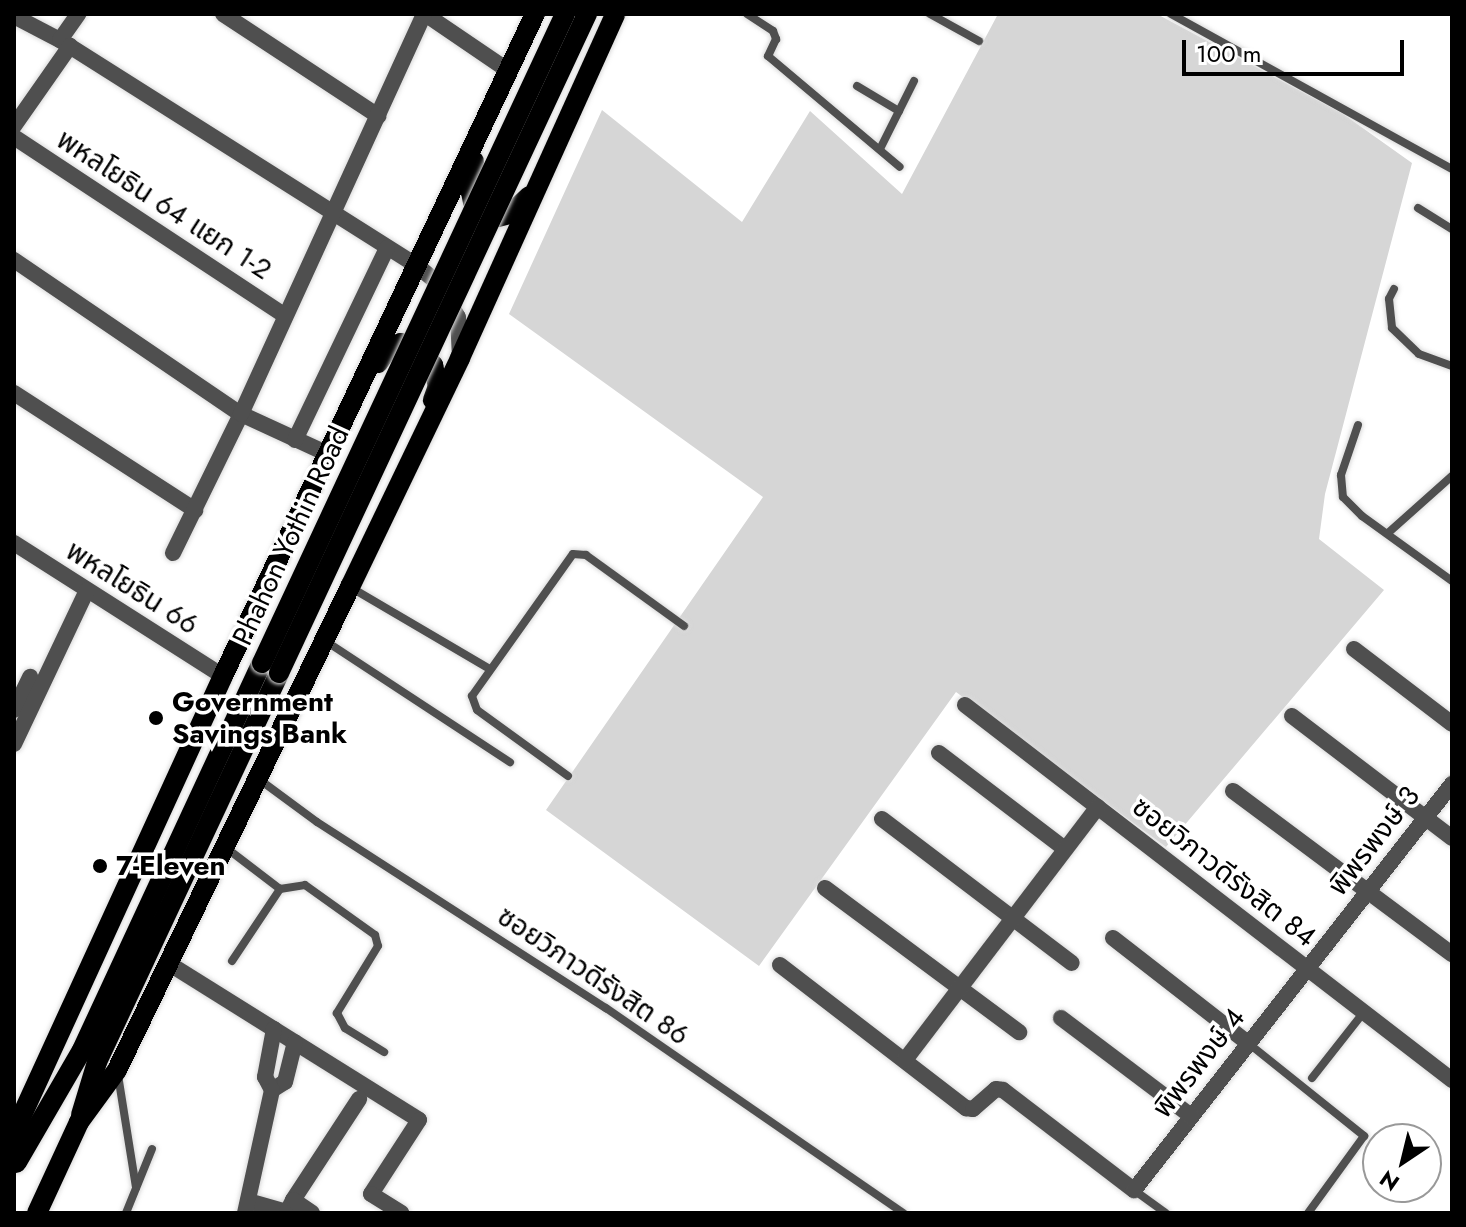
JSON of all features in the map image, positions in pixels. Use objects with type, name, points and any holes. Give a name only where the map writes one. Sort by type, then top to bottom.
[{"type":"main road","name":"Phahon Yothin Road","points":[[15,1165],[17,1126],[223,676],[535,14]]},
{"type":"main road","name":"Phahon Yothin Road","points":[[37,1213],[79,1122],[97,1062],[270,668],[565,14]]},
{"type":"main road","name":"Phahon Yothin Road","points":[[15,1165],[82,1050],[587,14]]},
{"type":"main road","name":"Phahon Yothin Road","points":[[79,1122],[117,1070],[460,358],[615,14]]},
{"type":"main road","points":[[486,121],[469,183],[473,202],[487,214],[498,217],[519,208],[555,151]]},
{"type":"main road","points":[[350,407],[389,348],[401,343],[419,350],[433,365],[438,386],[417,445]]},
{"type":"street","points":[[14,126],[65,43],[78,14]]},
{"type":"street","points":[[223,14],[378,116]]},
{"type":"street","points":[[173,553],[334,215],[424,14],[509,71]]},
{"type":"street","points":[[14,16],[65,43],[416,265],[440,285],[458,317],[460,358]]},
{"type":"street","name":"พหลโยธิน 64 แยก 1-2","points":[[14,137],[285,316]]},
{"type":"street","points":[[295,440],[387,248]]},
{"type":"street","points":[[14,260],[241,414],[328,454]]},
{"type":"street","points":[[14,393],[195,510]]},
{"type":"street","name":"พหลโยธิน 66","points":[[14,543],[223,676]]},
{"type":"street","points":[[14,710],[36,681],[87,590]]},
{"type":"street","points":[[1354,649],[1452,724]]},
{"type":"street","points":[[14,667],[36,681]]},
{"type":"street","points":[[14,744],[36,681]]},
{"type":"street","name":"ซอยวิภาวดีรังสิต 84","points":[[965,705],[1452,1080]]},
{"type":"street","points":[[1292,716],[1452,838]]},
{"type":"street","points":[[939,753],[1065,849]]},
{"type":"street","name":"พิพรพงษ์ 3","points":[[1306,968],[1452,784]]},
{"type":"street","points":[[1233,791],[1452,954]]},
{"type":"street","points":[[905,1060],[1098,807]]},
{"type":"street","points":[[882,819],[1072,963]]},
{"type":"street","points":[[825,888],[1019,1032]]},
{"type":"street","points":[[1113,938],[1248,1043]]},
{"type":"street","points":[[168,963],[419,1120],[371,1194],[401,1213]]},
{"type":"street","points":[[780,965],[966,1108],[973,1109],[996,1089],[1003,1090],[1134,1190]]},
{"type":"street","name":"พิพรพงษ์ 4","points":[[1134,1190],[1306,968]]},
{"type":"street","points":[[1061,1018],[1191,1116]]},
{"type":"street","points":[[274,1029],[265,1077],[272,1090],[247,1207],[287,1212],[359,1099]]},
{"type":"street","points":[[272,1090],[285,1082],[295,1042]]},
{"type":"street","points":[[293,1200],[312,1213]]},
{"type":"lane","points":[[747,14],[773,31],[776,39],[768,56],[900,167]]},
{"type":"lane","points":[[930,14],[979,41]]},
{"type":"lane","points":[[1171,14],[1452,169]]},
{"type":"lane","points":[[880,149],[914,81]]},
{"type":"lane","points":[[857,86],[899,111]]},
{"type":"lane","points":[[1418,208],[1452,229]]},
{"type":"lane","points":[[1394,289],[1389,299],[1392,328],[1419,354],[1452,366]]},
{"type":"lane","points":[[1358,425],[1339,488],[1343,497],[1362,516],[1452,581]]},
{"type":"lane","points":[[1388,533],[1452,476]]},
{"type":"lane","points":[[568,776],[474,706],[472,696],[573,554],[586,555],[684,626]]},
{"type":"lane","points":[[350,587],[490,669]]},
{"type":"lane","points":[[324,640],[510,762]]},
{"type":"lane","name":"ซอยวิภาวดีรังสิต 86","points":[[257,778],[308,815],[606,1008],[903,1213]]},
{"type":"lane","points":[[224,846],[280,889],[305,885],[375,935],[378,946],[337,1013],[345,1028],[384,1052]]},
{"type":"lane","points":[[232,961],[280,889]]},
{"type":"lane","points":[[1312,1078],[1364,1012]]},
{"type":"lane","points":[[1248,1043],[1364,1136],[1308,1213]]},
{"type":"lane","points":[[117,1070],[136,1188]]},
{"type":"lane","points":[[126,1213],[152,1149]]},
{"type":"lane","points":[[1134,1190],[1166,1213]]},
{"type":"shaded area","points":[[998,14],[1157,14],[1343,114],[1412,163],[1325,494],[1319,539],[1384,590],[1166,847],[956,692],[759,966],[546,810],[763,497],[509,314],[602,110],[742,222],[810,111],[902,194]]},
{"type":"place","name":"Government Savings Bank","points":[[156,718]]},
{"type":"place","name":"7-Eleven","points":[[100,866]]}]
